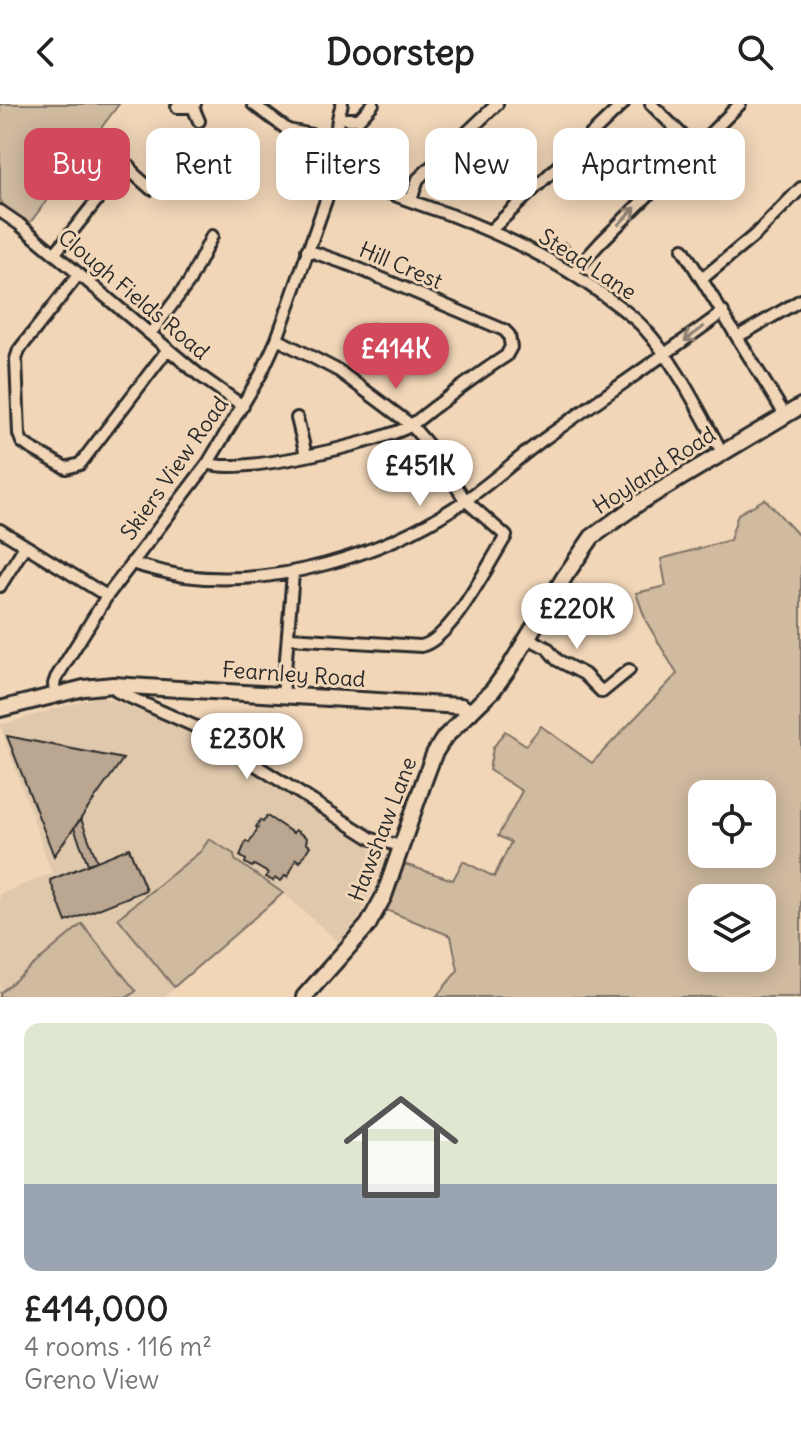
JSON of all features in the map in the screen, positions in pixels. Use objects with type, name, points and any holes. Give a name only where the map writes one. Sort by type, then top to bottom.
[{"type":"main road","name":"Hoyland Road","points":[[471,712],[509,668],[592,537],[639,503],[801,406]]},
{"type":"main road","name":"Fearnley Road","points":[[0,709],[55,694],[113,685],[461,706],[471,712]]},
{"type":"main road","name":"Hawshaw Lane","points":[[304,997],[368,925],[384,896],[434,754],[444,738],[471,712]]},
{"type":"street","points":[[253,104],[285,128]]},
{"type":"street","points":[[338,128],[342,104]]},
{"type":"street","points":[[346,119],[359,119],[373,104]]},
{"type":"street","points":[[411,200],[418,179],[497,104]]},
{"type":"street","points":[[490,231],[623,104]]},
{"type":"street","points":[[651,104],[675,128]]},
{"type":"street","points":[[715,128],[740,104]]},
{"type":"street","points":[[177,107],[194,105],[199,121]]},
{"type":"street","points":[[55,253],[113,180],[130,166],[146,185]]},
{"type":"street","points":[[703,278],[755,235],[801,188]]},
{"type":"street","name":"Skiers View Road","points":[[55,694],[56,678],[107,596],[208,463],[243,406],[277,339],[326,200]]},
{"type":"street","name":"Stead Lane","points":[[411,200],[554,260],[644,327],[665,355],[722,452]]},
{"type":"street","points":[[573,273],[643,200]]},
{"type":"street","name":"Clough Fields Road","points":[[0,211],[55,253],[199,375],[243,406]]},
{"type":"street","points":[[150,334],[189,282],[212,236]]},
{"type":"street","points":[[683,249],[785,415]]},
{"type":"street","name":"Hill Crest","points":[[208,463],[214,466],[250,466],[370,439],[411,425],[506,356],[511,347],[509,335],[504,330],[307,250]]},
{"type":"street","points":[[79,274],[19,350],[16,359],[19,434],[22,442],[66,468],[80,464],[168,349]]},
{"type":"street","points":[[737,337],[801,300]]},
{"type":"street","points":[[132,562],[184,576],[246,577],[293,573],[389,541],[428,523],[465,500],[545,438],[723,312]]},
{"type":"street","points":[[277,339],[339,371],[411,425],[436,454],[465,500],[506,536],[454,621],[431,644],[421,646],[289,638]]},
{"type":"street","points":[[297,418],[306,455]]},
{"type":"street","points":[[0,530],[107,596]]},
{"type":"street","points":[[0,586],[25,546]]},
{"type":"street","points":[[283,695],[293,573]]},
{"type":"street","points":[[526,637],[547,648],[557,660],[584,674],[602,692],[629,670]]},
{"type":"street","points":[[113,685],[118,692],[194,726],[372,839],[402,846]]},
{"type":"shaded area","points":[[0,104],[119,104],[101,128],[24,128],[24,200],[47,200],[29,224],[3,205],[0,199]]},
{"type":"shaded area","points":[[765,499],[801,538],[801,997],[436,997],[458,970],[451,936],[381,908],[398,862],[453,880],[463,861],[494,877],[511,842],[498,836],[522,791],[489,770],[493,748],[505,731],[526,745],[541,726],[592,763],[677,674],[646,621],[636,593],[666,586],[661,559],[730,540],[738,514]]},
{"type":"shaded area","points":[[100,696],[186,729],[385,858],[360,916],[339,942],[283,893],[164,997],[0,997],[0,894],[52,873],[0,725]]},
{"type":"shaded area","points":[[209,839],[234,854],[235,860],[283,893],[174,987],[118,918],[201,851]]},
{"type":"shaded area","points":[[82,924],[136,991],[128,997],[0,997],[0,993]]},
{"type":"building","points":[[564,242],[580,256],[572,264],[556,250]]},
{"type":"building","points":[[372,323],[392,328],[387,341],[375,340],[376,333],[369,330]]},
{"type":"building","points":[[7,736],[123,759],[54,856]]},
{"type":"building","points":[[267,816],[307,838],[306,843],[310,846],[300,862],[296,859],[288,877],[285,875],[281,881],[266,877],[268,873],[245,863],[246,860],[240,856],[260,820],[263,822]]},
{"type":"building","points":[[81,819],[97,861],[88,864],[74,828]]},
{"type":"building","points":[[129,848],[146,890],[66,922],[50,880]]}]
